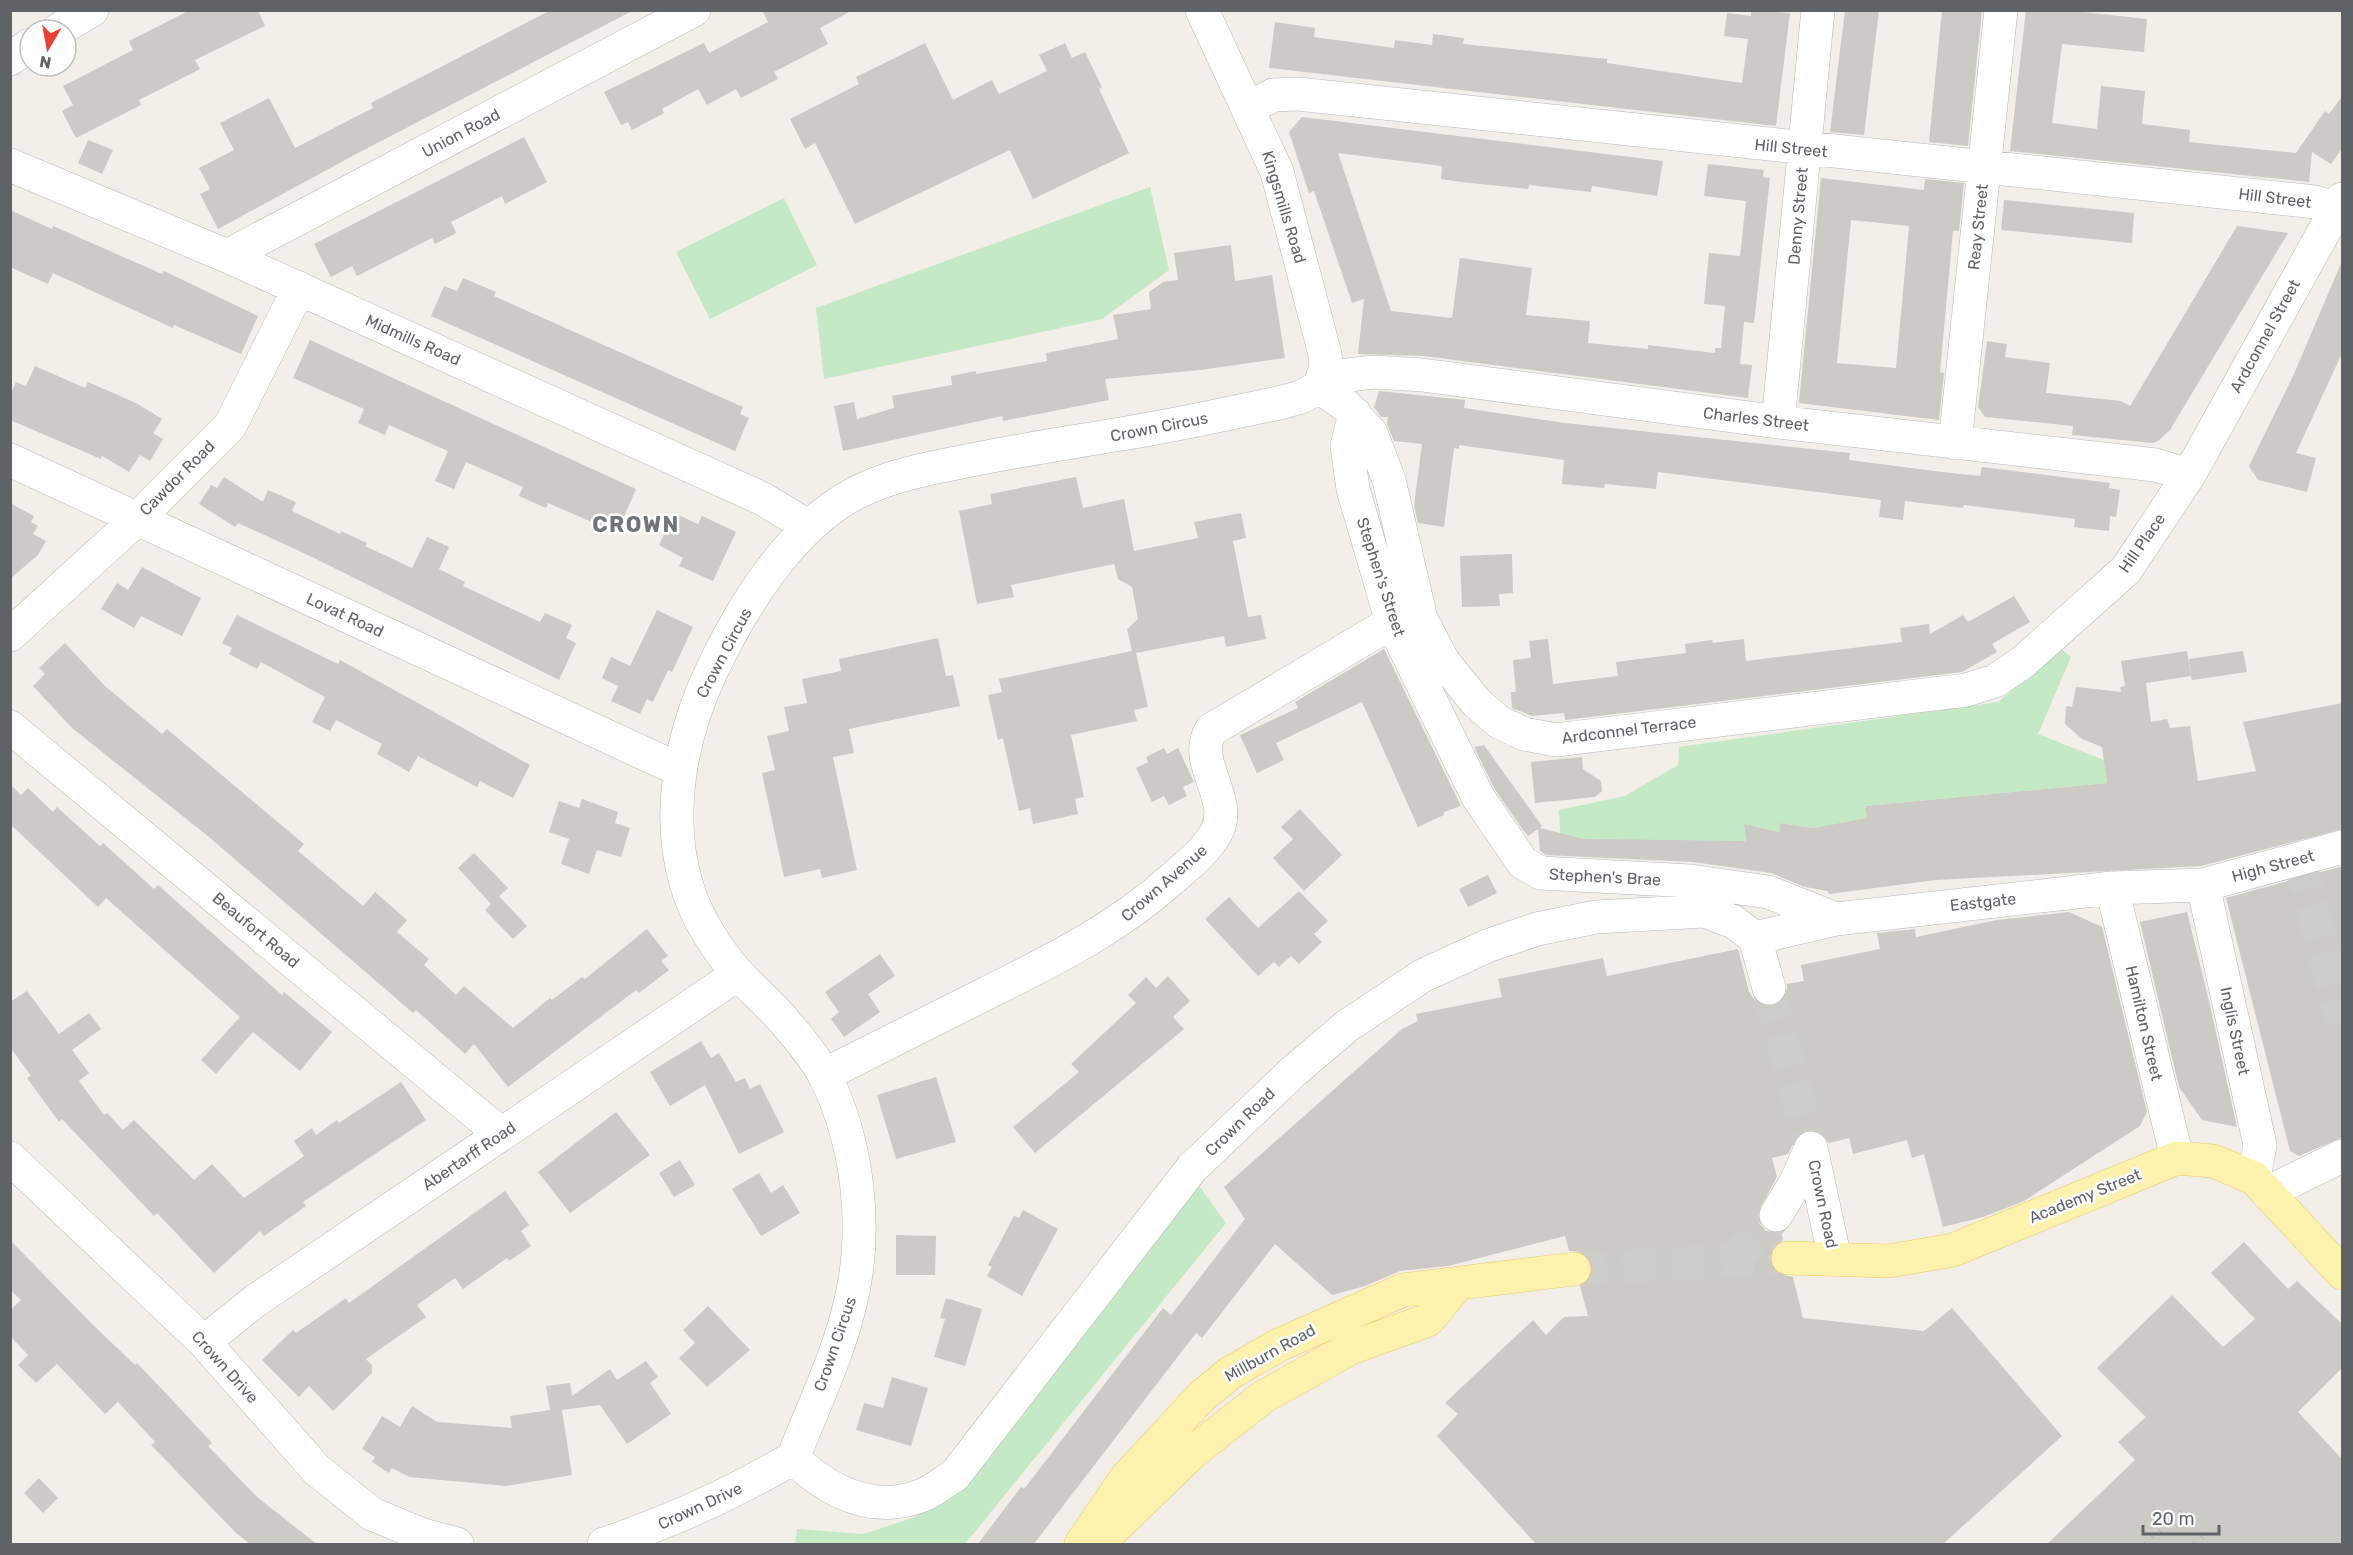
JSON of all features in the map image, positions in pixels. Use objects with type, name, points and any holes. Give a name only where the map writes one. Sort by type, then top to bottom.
[{"type":"main road","name":"Academy Street","points":[[1788,1258],[1889,1261],[1953,1250],[2177,1158],[2213,1161],[2236,1168],[2260,1185],[2343,1273]]},
{"type":"main road","name":"Millburn Road","points":[[1081,1545],[1126,1478],[1202,1396],[1230,1373],[1317,1327],[1403,1290],[1574,1269]]},
{"type":"main road","points":[[1098,1545],[1193,1452],[1263,1397],[1352,1348],[1428,1320],[1457,1285]]},
{"type":"street","points":[[78,18],[92,10]]},
{"type":"street","name":"Union Road","points":[[227,256],[694,10]]},
{"type":"street","name":"Kingsmills Road","points":[[1202,10],[1277,172],[1325,354],[1321,382]]},
{"type":"street","name":"Denny Street","points":[[1778,422],[1818,10]]},
{"type":"street","name":"Reay Street","points":[[1955,443],[2001,10]]},
{"type":"street","name":"Hill Street","points":[[1249,108],[1273,95],[1298,94],[1805,150],[2339,203]]},
{"type":"street","name":"Midmills Road","points":[[10,165],[227,256],[763,498],[809,527]]},
{"type":"street","name":"Ardconnel Street","points":[[2188,475],[2339,203]]},
{"type":"street","name":"Cawdor Road","points":[[10,634],[137,519],[230,426],[299,288]]},
{"type":"street","name":"Charles Street","points":[[1321,382],[1374,372],[1422,375],[1778,422],[2155,465],[2188,475]]},
{"type":"street","name":"Ardconnel Terrace","points":[[1321,382],[1355,414],[1371,433],[1389,480],[1421,619],[1443,661],[1476,702],[1499,722],[1524,734],[1556,740],[1983,686],[2023,662],[2088,604]]},
{"type":"street","name":"Crown Circus","points":[[793,1458],[852,1299],[859,1223],[855,1178],[844,1127],[824,1075],[785,1021],[738,974],[707,930],[687,887],[676,834],[680,770],[698,701],[730,633],[764,580],[809,527],[853,495],[901,475],[1008,452],[1140,432],[1301,398],[1321,382]]},
{"type":"street","name":"Stephen's Street","points":[[1355,414],[1347,446],[1353,489],[1392,622],[1478,797]]},
{"type":"street","name":"Lovat Road","points":[[10,460],[680,770]]},
{"type":"street","name":"Hill Place","points":[[2088,604],[2126,570],[2188,475]]},
{"type":"street","name":"Crown Avenue","points":[[824,1075],[1081,946],[1134,911],[1204,851],[1221,822],[1220,803],[1205,757],[1205,740],[1211,730],[1392,622]]},
{"type":"street","name":"Beaufort Road","points":[[10,727],[501,1134]]},
{"type":"street","name":"Stephen's Brae","points":[[1478,797],[1523,863],[1541,873],[1690,881],[1768,892]]},
{"type":"street","name":"High Street","points":[[2203,885],[2343,847]]},
{"type":"street","name":"Eastgate","points":[[1768,892],[1836,919],[2112,888],[2203,885]]},
{"type":"street","name":"Inglis Street","points":[[2203,885],[2260,1144],[2260,1185]]},
{"type":"street","name":"Hamilton Street","points":[[2112,888],[2177,1158]]},
{"type":"street","name":"Crown Road","points":[[793,1458],[812,1476],[851,1497],[870,1504],[889,1504],[923,1495],[955,1475],[1192,1168],[1294,1071],[1347,1026],[1422,976],[1487,946],[1537,929],[1596,917],[1705,911],[1734,922],[1755,938]]},
{"type":"street","points":[[1769,988],[1755,938],[1836,919]]},
{"type":"street","name":"Abertarff Road","points":[[204,1342],[255,1301],[738,974]]},
{"type":"street","name":"Crown Road","points":[[1776,1215],[1796,1182],[1811,1148],[1835,1259]]},
{"type":"street","points":[[2260,1185],[2343,1156]]},
{"type":"street","name":"Crown Drive","points":[[10,1158],[204,1342],[317,1470],[372,1514],[423,1535],[457,1545]]},
{"type":"street","name":"Crown Drive","points":[[604,1545],[660,1526],[742,1488],[793,1458]]},
{"type":"green space","points":[[1150,187],[1169,270],[1102,319],[824,379],[816,308]]},
{"type":"green space","points":[[784,198],[817,265],[710,319],[676,252]]},
{"type":"green space","points":[[2061,649],[2071,657],[2038,734],[2104,760],[2107,783],[1865,806],[1867,818],[1813,828],[1781,823],[1780,832],[1744,824],[1746,841],[1620,841],[1584,839],[1560,833],[1559,810],[1625,796],[1678,765],[1679,747],[1998,702]]},
{"type":"green space","points":[[1197,1183],[1226,1223],[965,1544],[795,1544],[797,1529],[863,1534],[915,1517],[976,1467]]},
{"type":"building","points":[[190,10],[258,10],[265,26],[195,60],[200,69],[139,100],[141,105],[76,138],[62,111],[73,105],[63,86],[133,50],[129,41]]},
{"type":"building","points":[[551,10],[634,10],[358,153],[218,229],[200,194],[210,189],[199,168],[234,150],[220,123],[269,98],[295,148],[373,108],[371,103]]},
{"type":"building","points":[[762,10],[853,10],[820,28],[828,44],[774,72],[778,79],[741,98],[736,89],[707,105],[698,89],[662,109],[664,113],[632,130],[628,122],[621,125],[604,92],[704,43],[709,53],[768,22]]},
{"type":"building","points":[[1751,10],[1790,13],[1776,126],[1269,68],[1275,22],[1315,28],[1314,37],[1394,48],[1395,40],[1432,45],[1433,34],[1464,38],[1463,44],[1607,59],[1607,63],[1742,83],[1748,39],[1724,36],[1727,13],[1751,16]]},
{"type":"building","points":[[1845,10],[1879,10],[1864,135],[1830,132]]},
{"type":"building","points":[[1942,10],[1982,10],[1968,146],[1929,142]]},
{"type":"building","points":[[2026,10],[2065,10],[2147,19],[2144,52],[2062,44],[2052,123],[2097,129],[2101,86],[2145,91],[2142,124],[2190,130],[2189,142],[2296,153],[2325,111],[2329,114],[2343,95],[2343,147],[2331,164],[2312,152],[2309,182],[2010,151]]},
{"type":"building","points":[[925,43],[953,100],[992,80],[999,94],[1047,71],[1039,55],[1065,43],[1072,58],[1085,52],[1102,87],[1099,89],[1129,153],[1033,199],[1010,150],[855,224],[815,143],[805,149],[790,119],[859,84],[856,77]]},
{"type":"building","points":[[1302,117],[1663,161],[1657,196],[1592,186],[1591,192],[1529,185],[1528,189],[1461,182],[1441,179],[1442,166],[1338,153],[1391,311],[1452,318],[1460,258],[1532,268],[1526,315],[1590,321],[1588,343],[1648,349],[1648,345],[1715,353],[1715,348],[1721,348],[1725,306],[1704,304],[1709,253],[1740,256],[1746,201],[1704,196],[1708,164],[1764,170],[1763,177],[1770,178],[1754,323],[1744,322],[1740,364],[1752,365],[1748,398],[1424,356],[1358,354],[1364,299],[1352,303],[1314,191],[1309,193],[1289,132]]},
{"type":"building","points":[[524,137],[547,182],[505,204],[502,196],[451,222],[456,233],[435,244],[432,238],[357,276],[352,266],[331,277],[314,244]]},
{"type":"building","points":[[88,140],[113,150],[102,174],[78,163]]},
{"type":"building","points":[[1821,178],[1924,190],[1925,179],[1964,183],[1959,231],[1953,231],[1940,372],[1944,373],[1939,420],[1799,403]],"holes":[[[1851,220],[1909,226],[1896,368],[1837,363]]]},
{"type":"building","points":[[2004,200],[2134,213],[2132,243],[2001,230]]},
{"type":"building","points":[[10,210],[52,229],[53,226],[162,274],[164,271],[258,316],[241,354],[174,325],[173,328],[53,273],[48,284],[10,267]]},
{"type":"building","points":[[2237,226],[2288,233],[2170,430],[2158,441],[2153,443],[2072,435],[2073,426],[1985,417],[1978,407],[1987,341],[2007,344],[2005,357],[2050,363],[2046,393],[2121,401],[2130,406]]},
{"type":"building","points":[[1231,245],[1235,281],[1272,275],[1285,358],[1200,370],[1105,379],[1109,400],[1003,421],[1002,416],[843,451],[834,406],[854,402],[857,419],[894,408],[892,396],[952,385],[951,376],[976,371],[976,374],[1047,361],[1046,353],[1118,339],[1113,315],[1151,309],[1149,292],[1163,282],[1178,280],[1174,253]]},
{"type":"building","points":[[2342,261],[2343,351],[2296,453],[2316,458],[2307,492],[2258,480],[2249,466],[2294,374]]},
{"type":"building","points":[[463,278],[496,292],[494,296],[743,407],[740,414],[749,418],[735,451],[431,316],[444,286],[457,291]]},
{"type":"building","points":[[310,340],[636,489],[617,533],[548,503],[546,508],[519,496],[523,487],[466,462],[454,489],[435,481],[448,451],[389,425],[385,435],[358,423],[364,409],[293,378]]},
{"type":"building","points":[[35,366],[85,388],[88,382],[136,403],[162,419],[153,433],[163,439],[150,461],[140,455],[129,472],[102,456],[101,459],[10,420],[10,395],[16,382],[26,386]]},
{"type":"building","points":[[1379,391],[1465,400],[1464,408],[1565,423],[1850,453],[1849,460],[1942,472],[1980,476],[1982,467],[2110,483],[2109,488],[2120,490],[2116,517],[2110,516],[2109,531],[2074,527],[2075,519],[1964,505],[1963,508],[1905,501],[1903,520],[1879,517],[1881,500],[1658,472],[1656,489],[1605,484],[1604,488],[1562,484],[1564,460],[1459,445],[1459,449],[1454,448],[1444,527],[1418,523],[1414,506],[1422,444],[1394,441],[1387,424],[1388,417],[1381,417],[1374,407]]},
{"type":"building","points":[[224,477],[263,502],[268,490],[296,502],[292,511],[340,534],[341,531],[367,543],[365,546],[412,568],[427,537],[449,547],[439,569],[465,582],[463,586],[540,622],[545,613],[572,625],[566,638],[576,643],[559,680],[310,556],[238,523],[235,527],[199,504],[211,485],[217,488]]},
{"type":"building","points":[[1076,477],[1083,508],[1124,499],[1134,551],[1198,538],[1194,522],[1241,513],[1246,538],[1233,541],[1248,617],[1261,615],[1266,639],[1226,647],[1224,636],[1136,653],[1148,707],[1134,710],[1137,721],[1071,735],[1084,797],[1075,799],[1078,814],[1033,824],[1030,808],[1019,811],[1003,738],[998,740],[988,695],[1002,692],[999,679],[1132,651],[1127,629],[1138,619],[1132,587],[1118,579],[1114,564],[1011,585],[1014,597],[977,604],[959,511],[992,504],[990,494]]},
{"type":"building","points":[[10,503],[34,516],[31,522],[38,526],[33,534],[46,541],[38,555],[10,579]]},
{"type":"building","points":[[674,513],[698,524],[702,516],[736,532],[713,581],[679,566],[683,558],[659,545]]},
{"type":"building","points":[[1512,554],[1513,593],[1499,594],[1500,606],[1462,607],[1460,556]]},
{"type":"building","points":[[142,567],[201,598],[182,636],[141,616],[134,628],[101,609],[117,583],[128,590]]},
{"type":"building","points":[[2014,596],[2030,622],[1992,644],[1997,652],[1962,672],[1565,720],[1564,713],[1532,716],[1512,708],[1511,692],[1516,692],[1513,660],[1531,658],[1529,641],[1548,639],[1553,684],[1618,676],[1616,662],[1686,653],[1685,644],[1712,640],[1713,643],[1744,639],[1746,661],[1902,642],[1900,628],[1929,624],[1930,634],[1963,615],[1968,622]]},
{"type":"building","points":[[657,610],[693,627],[672,672],[668,670],[653,702],[647,699],[640,714],[611,701],[618,686],[602,678],[611,657],[630,666]]},
{"type":"building","points":[[237,615],[338,664],[340,660],[530,765],[513,798],[480,781],[477,787],[418,756],[409,772],[377,754],[382,744],[336,720],[330,731],[312,722],[325,697],[261,662],[257,669],[229,654],[232,648],[222,643]]},
{"type":"building","points":[[938,638],[946,676],[953,675],[960,706],[849,729],[854,753],[833,757],[857,870],[822,878],[820,869],[784,877],[762,773],[775,770],[767,736],[789,731],[784,707],[807,703],[802,679],[841,671],[839,659]]},
{"type":"building","points":[[65,643],[105,686],[162,734],[167,729],[304,844],[298,851],[363,906],[375,892],[407,920],[397,932],[429,959],[424,965],[456,995],[464,986],[513,1028],[550,998],[552,1000],[582,977],[585,979],[647,929],[668,956],[661,961],[669,970],[639,993],[636,990],[508,1087],[474,1044],[465,1054],[416,1010],[413,1013],[209,837],[72,728],[33,686],[45,674],[39,668]]},
{"type":"building","points":[[1384,649],[1461,806],[1444,812],[1444,815],[1418,827],[1362,702],[1276,743],[1284,760],[1257,773],[1240,735],[1298,708],[1295,702]]},
{"type":"building","points":[[2187,651],[2191,674],[2189,659],[2243,651],[2247,672],[2192,680],[2191,676],[2146,683],[2151,722],[2167,719],[2170,728],[2190,726],[2198,781],[2256,771],[2243,722],[2343,703],[2343,829],[2201,866],[1936,880],[1829,894],[1828,891],[1805,887],[1771,873],[1693,862],[1546,855],[1540,851],[1538,829],[1528,836],[1523,830],[1494,788],[1474,747],[1484,745],[1542,826],[1540,828],[1584,839],[1746,841],[1744,824],[1780,832],[1780,823],[1813,828],[1867,818],[1865,806],[2107,783],[2102,747],[2082,739],[2065,724],[2066,706],[2072,707],[2076,687],[2121,692],[2120,687],[2125,686],[2121,661]]},
{"type":"building","points":[[1164,748],[1167,754],[1178,748],[1194,782],[1183,787],[1187,796],[1169,805],[1164,796],[1152,802],[1136,768],[1148,762],[1146,757]]},
{"type":"building","points":[[1582,757],[1583,769],[1601,781],[1602,791],[1595,797],[1535,803],[1531,762]]},
{"type":"building","points":[[10,784],[21,795],[28,788],[53,812],[57,807],[100,846],[103,843],[154,889],[158,885],[282,995],[284,992],[332,1032],[300,1071],[253,1032],[216,1074],[201,1060],[240,1017],[106,898],[98,907],[10,824]]},
{"type":"building","points":[[582,799],[618,812],[615,823],[630,828],[621,857],[597,850],[589,874],[561,864],[569,839],[549,832],[559,801],[579,808]]},
{"type":"building","points":[[1300,809],[1342,855],[1304,891],[1273,858],[1293,839],[1281,827]]},
{"type":"building","points":[[474,853],[508,888],[491,904],[458,868]]},
{"type":"building","points":[[2343,866],[2343,1137],[2299,1156],[2290,1151],[2226,898]]},
{"type":"building","points":[[1488,875],[1497,893],[1468,907],[1459,889]]},
{"type":"building","points":[[1299,891],[1328,921],[1314,934],[1322,942],[1299,964],[1291,956],[1279,967],[1274,962],[1258,976],[1205,919],[1229,897],[1258,928]]},
{"type":"building","points":[[499,896],[527,926],[513,939],[485,910]]},
{"type":"building","points":[[2069,912],[2102,927],[2147,1112],[2140,1126],[2024,1201],[1983,1217],[1943,1227],[1924,1154],[1912,1158],[1907,1140],[1853,1154],[1849,1138],[1829,1143],[1819,1131],[1806,1130],[1798,1135],[1788,1154],[1772,1158],[1777,1177],[1757,1214],[1759,1223],[1766,1231],[1781,1233],[1783,1240],[1772,1248],[1769,1257],[1771,1266],[1779,1274],[1793,1277],[1803,1318],[1924,1331],[1952,1308],[2062,1436],[1942,1545],[1537,1545],[1437,1436],[1458,1414],[1445,1403],[1533,1320],[1546,1335],[1564,1317],[1588,1316],[1580,1286],[1591,1277],[1592,1266],[1589,1258],[1582,1252],[1569,1251],[1565,1236],[1448,1266],[1400,1271],[1365,1286],[1332,1295],[1275,1244],[1202,1338],[1196,1333],[1033,1545],[977,1545],[1021,1487],[1024,1489],[1163,1308],[1171,1315],[1245,1219],[1224,1187],[1402,1029],[1418,1021],[1416,1014],[1502,997],[1498,979],[1603,958],[1607,976],[1738,949],[1749,992],[1756,1002],[1764,1006],[1773,1006],[1783,1001],[1787,993],[1787,984],[1804,981],[1801,965],[1880,949],[1877,933],[1915,929],[1916,937],[1997,920]]},
{"type":"building","points":[[2187,912],[2237,1127],[2202,1120],[2179,1087],[2140,922]]},
{"type":"building","points":[[880,954],[895,976],[868,994],[880,1012],[844,1037],[831,1019],[839,1012],[825,992]]},
{"type":"building","points":[[1168,976],[1190,1001],[1173,1017],[1184,1029],[1035,1153],[1013,1127],[1079,1072],[1071,1064],[1136,1003],[1128,995],[1146,977],[1156,988]]},
{"type":"building","points":[[27,991],[59,1034],[89,1013],[101,1029],[72,1050],[89,1073],[79,1081],[104,1115],[107,1113],[123,1130],[134,1120],[194,1180],[212,1164],[244,1198],[304,1156],[294,1141],[312,1128],[316,1135],[337,1120],[339,1123],[401,1082],[426,1120],[303,1202],[306,1206],[264,1236],[260,1231],[214,1273],[157,1213],[154,1216],[62,1119],[59,1122],[27,1078],[31,1076],[10,1047],[10,1002]]},
{"type":"building","points":[[701,1041],[711,1058],[719,1053],[736,1082],[745,1078],[750,1089],[760,1084],[784,1132],[739,1154],[705,1085],[670,1106],[650,1072]]},
{"type":"building","points":[[936,1077],[956,1142],[896,1159],[877,1095]]},
{"type":"building","points":[[616,1112],[650,1155],[570,1213],[538,1172]]},
{"type":"building","points":[[680,1160],[695,1185],[674,1197],[659,1173]]},
{"type":"building","points":[[759,1173],[771,1193],[783,1185],[800,1213],[761,1236],[732,1189]]},
{"type":"building","points":[[505,1191],[529,1225],[521,1231],[531,1246],[509,1261],[507,1258],[463,1289],[455,1278],[417,1305],[426,1317],[366,1359],[372,1365],[372,1373],[333,1411],[309,1386],[299,1397],[262,1360],[293,1330],[296,1333],[346,1298],[349,1303]]},
{"type":"building","points":[[1023,1210],[1058,1229],[1022,1296],[987,1276],[992,1267],[988,1265],[1014,1216],[1019,1218]]},
{"type":"building","points":[[896,1235],[936,1236],[935,1275],[896,1275]]},
{"type":"building","points":[[10,1240],[90,1322],[135,1365],[137,1363],[212,1443],[208,1446],[257,1497],[318,1545],[251,1545],[235,1532],[151,1445],[155,1442],[118,1402],[105,1414],[57,1364],[36,1383],[18,1365],[28,1355],[10,1336],[10,1310],[21,1300],[10,1290]]},
{"type":"building","points":[[2244,1242],[2288,1289],[2297,1281],[2343,1325],[2343,1367],[2298,1412],[2343,1460],[2343,1545],[2046,1545],[2135,1460],[2118,1442],[2146,1417],[2097,1368],[2172,1295],[2223,1347],[2255,1319],[2211,1273]]},
{"type":"building","points":[[946,1298],[982,1309],[965,1366],[934,1357],[945,1319],[940,1318]]},
{"type":"building","points":[[708,1306],[750,1350],[707,1387],[679,1358],[695,1343],[683,1330]]},
{"type":"building","points":[[646,1361],[658,1377],[650,1383],[671,1414],[627,1444],[600,1405],[562,1410],[572,1475],[506,1486],[409,1477],[392,1468],[389,1473],[372,1462],[375,1457],[362,1449],[382,1416],[400,1427],[412,1406],[437,1422],[512,1428],[510,1416],[550,1410],[546,1386],[570,1383],[572,1396],[610,1369],[617,1380]]},
{"type":"building","points":[[892,1377],[928,1388],[911,1446],[856,1430],[864,1403],[883,1408]]},
{"type":"building","points":[[39,1478],[58,1498],[43,1513],[24,1493]]},
{"type":"tunnel","points":[[2299,858],[2342,1023]]},
{"type":"tunnel","points":[[1769,988],[1811,1148]]},
{"type":"tunnel","points":[[1730,1261],[1762,1233],[1776,1215]]},
{"type":"tunnel","points":[[1574,1269],[1788,1258]]},
{"type":"railway","points":[[2145,1544],[2183,1509]]},
{"type":"railway","points":[[2194,1544],[2205,1534]]},
{"type":"district","name":"CROWN","points":[[636,524]]}]
